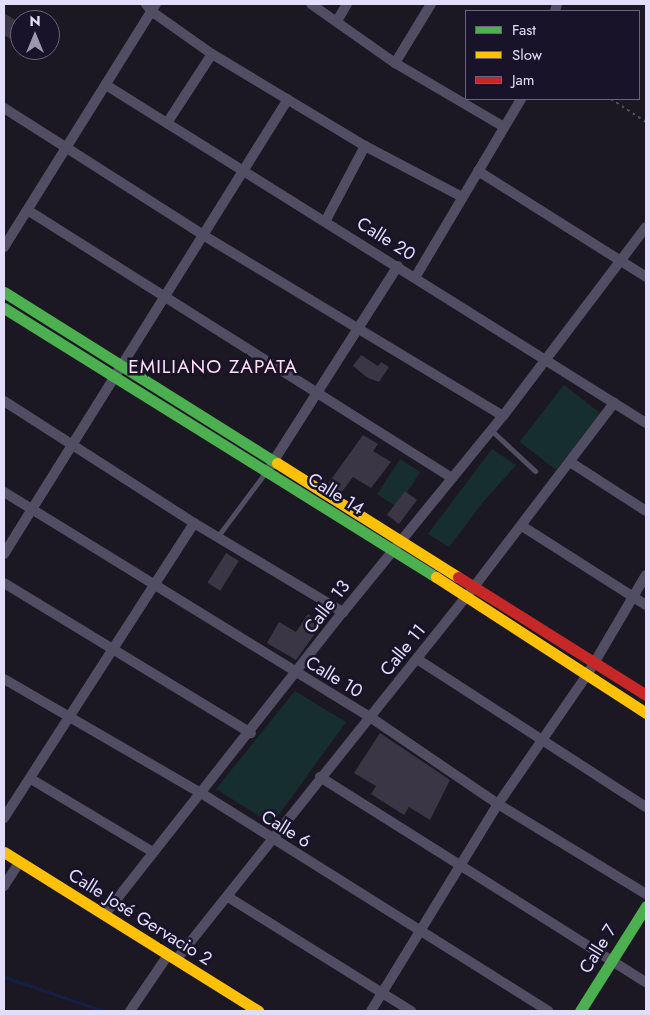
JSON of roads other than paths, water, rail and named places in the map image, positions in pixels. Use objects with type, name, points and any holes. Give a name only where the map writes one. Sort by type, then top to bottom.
[{"type":"main road","name":"Calle 14","points":[[4,292],[646,694]]},
{"type":"main road","name":"Calle 14","points":[[4,308],[467,596],[646,713]]},
{"type":"main road","name":"Calle José Gervacio 2","points":[[4,852],[258,1011]]},
{"type":"main road","name":"Calle 7","points":[[580,1011],[646,906]]},
{"type":"street","points":[[311,4],[395,63],[504,127]]},
{"type":"street","points":[[336,21],[347,4]]},
{"type":"street","points":[[395,63],[431,4]]},
{"type":"street","points":[[4,247],[29,211],[67,149],[151,6],[212,54],[365,146],[462,198]]},
{"type":"street","points":[[167,123],[212,54]]},
{"type":"street","name":"Calle 20","points":[[106,85],[245,169],[646,422]]},
{"type":"street","points":[[4,554],[167,297],[203,235],[288,99]]},
{"type":"street","points":[[416,276],[520,100]]},
{"type":"street","points":[[4,108],[203,235],[504,416]]},
{"type":"street","points":[[326,220],[365,146]]},
{"type":"street","points":[[478,171],[646,277]]},
{"type":"street","points":[[29,211],[452,478]]},
{"type":"street","name":"Calle 13","points":[[105,914],[153,852],[251,733],[343,612],[492,432],[547,360],[618,261],[646,227]]},
{"type":"street","points":[[267,471],[398,266]]},
{"type":"street","points":[[4,401],[194,523],[343,612]]},
{"type":"street","name":"Calle 11","points":[[130,1011],[172,958],[228,897],[320,777],[417,659],[522,526],[614,403]]},
{"type":"street","points":[[570,462],[646,511]]},
{"type":"street","name":"Calle 10","points":[[4,492],[296,674],[370,717],[498,804],[646,894]]},
{"type":"street","points":[[4,818],[31,779],[68,716],[112,650],[152,584],[194,523]]},
{"type":"street","points":[[522,526],[646,605]]},
{"type":"street","points":[[372,1011],[498,804],[586,675],[631,595],[646,575]]},
{"type":"street","points":[[4,583],[251,733]]},
{"type":"street","points":[[417,659],[541,741],[646,806]]},
{"type":"street","name":"Calle 6","points":[[4,679],[201,793],[272,840],[548,1011]]},
{"type":"street","points":[[320,777],[646,982]]},
{"type":"street","points":[[31,779],[153,852]]},
{"type":"street","points":[[4,886],[19,863]]},
{"type":"street","points":[[228,897],[410,1011]]},
{"type":"lane","points":[[492,432],[535,472]]},
{"type":"lane","points":[[218,536],[267,471]]},
{"type":"waterway","points":[[4,977],[104,1011]]},
{"type":"district","name":"EMILIANO ZAPATA","points":[[213,367]]}]
